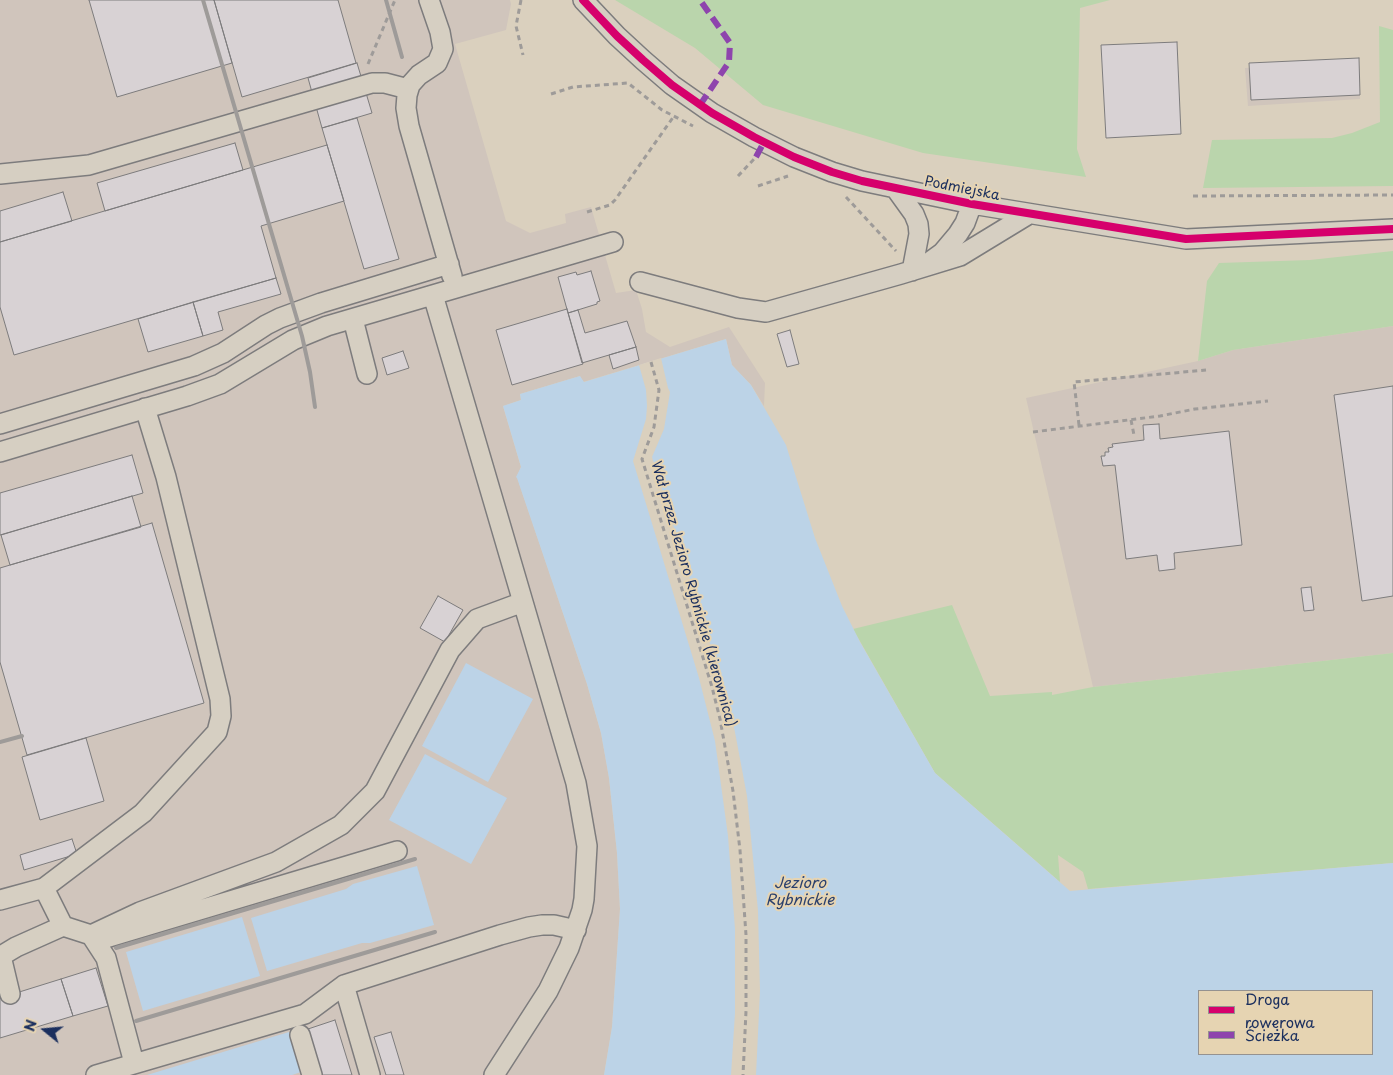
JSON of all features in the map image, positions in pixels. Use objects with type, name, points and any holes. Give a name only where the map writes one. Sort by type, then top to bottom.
[{"type":"street","points":[[429,0],[440,32],[443,50],[436,63],[415,78],[408,90],[406,102],[409,126],[455,289]]},
{"type":"street","name":"Podmiejska","points":[[583,0],[643,60],[672,85],[712,113],[764,142],[811,164],[862,181],[972,204],[1186,239],[1393,229]]},
{"type":"street","points":[[0,174],[89,165],[363,85],[385,82],[408,90]]},
{"type":"street","points":[[896,189],[914,214],[918,224],[919,234],[911,271]]},
{"type":"street","points":[[911,271],[942,253],[965,223],[972,204]]},
{"type":"street","points":[[640,282],[738,308],[766,312],[960,256],[1029,214]]},
{"type":"street","points":[[0,452],[220,384],[293,340],[327,326],[613,242]]},
{"type":"street","points":[[0,424],[201,363],[222,353],[266,324],[280,318],[321,303],[449,264]]},
{"type":"street","points":[[401,279],[430,296],[576,783],[587,846],[586,879],[582,910],[569,948],[548,991],[494,1075]]},
{"type":"street","points":[[353,319],[367,374]]},
{"type":"street","points":[[0,900],[44,888],[143,813],[217,732],[221,716],[220,699],[166,477],[145,408]]},
{"type":"street","points":[[93,938],[140,912],[276,862],[341,825],[375,791],[450,650],[477,619],[523,602]]},
{"type":"street","points":[[93,938],[397,851]]},
{"type":"street","points":[[44,888],[63,926],[93,938],[106,958],[134,1063]]},
{"type":"street","points":[[96,1075],[305,1014],[344,985],[529,927],[554,925],[576,930]]},
{"type":"street","points":[[10,994],[1,956],[16,947],[63,926]]},
{"type":"street","points":[[344,985],[370,1075]]},
{"type":"street","points":[[300,1035],[312,1075]]},
{"type":"path","points":[[363,85],[365,71],[395,0]]},
{"type":"path","points":[[521,0],[516,26],[524,55]]},
{"type":"path","points":[[551,94],[573,87],[628,83],[662,110],[696,127]]},
{"type":"path","points":[[587,212],[610,204],[615,200],[674,116]]},
{"type":"path","points":[[748,153],[764,160]]},
{"type":"path","points":[[738,176],[756,157]]},
{"type":"path","points":[[758,186],[794,173],[786,170]]},
{"type":"path","points":[[841,192],[900,254],[911,271]]},
{"type":"path","points":[[1193,196],[1393,195]]},
{"type":"path","points":[[1079,425],[1074,382],[1206,370]]},
{"type":"path","points":[[1034,432],[1132,420],[1195,409],[1268,401]]},
{"type":"path","points":[[1132,420],[1134,435]]},
{"type":"shaded area","points":[[0,0],[510,0],[511,4],[506,30],[455,44],[506,221],[530,233],[566,223],[565,214],[591,207],[616,293],[636,290],[646,332],[670,347],[729,327],[765,383],[764,406],[751,385],[732,365],[726,339],[583,382],[580,376],[520,394],[521,400],[503,406],[521,467],[517,477],[587,684],[601,733],[609,778],[617,853],[620,909],[612,1027],[604,1075],[0,1075]]},
{"type":"shaded area","points":[[1358,61],[1360,99],[1248,106],[1245,68]]},
{"type":"shaded area","points":[[1393,326],[1393,653],[1093,687],[1026,398],[1198,361],[1233,350]]},
{"type":"green space","points":[[615,0],[1110,0],[1080,8],[1077,149],[1086,177],[923,153],[763,105],[695,48]]},
{"type":"green space","points":[[1379,26],[1393,30],[1393,186],[1203,188],[1212,140],[1332,138],[1352,133],[1380,122]]},
{"type":"green space","points":[[1393,251],[1393,326],[1233,350],[1198,361],[1207,281],[1219,263],[1310,260]]},
{"type":"green space","points":[[952,605],[990,696],[1052,692],[1052,695],[1093,687],[1393,653],[1393,863],[1088,889],[1083,872],[1058,855],[1060,882],[935,773],[853,629]]},
{"type":"water","name":"Jezioro Rybnickie","points":[[726,339],[732,365],[751,385],[786,445],[815,538],[842,606],[860,642],[935,773],[1070,891],[1393,863],[1393,1075],[604,1075],[612,1027],[620,909],[617,853],[609,778],[601,733],[587,684],[516,477],[521,467],[503,406],[521,400],[520,394],[580,376],[584,382]]},
{"type":"water","points":[[466,663],[533,699],[488,782],[422,746]]},
{"type":"water","points":[[425,754],[507,798],[471,864],[389,820]]},
{"type":"water","points":[[417,866],[434,925],[370,943],[362,943],[267,971],[251,918],[346,889],[353,884]]},
{"type":"water","points":[[242,917],[260,976],[143,1011],[126,952]]},
{"type":"water","points":[[289,1032],[301,1072],[292,1075],[147,1075]]},
{"type":"pier","points":[[661,358],[670,392],[664,429],[652,457],[727,698],[747,796],[758,911],[760,991],[756,1075],[731,1075],[735,1013],[735,929],[728,836],[715,741],[699,678],[633,461],[646,419],[647,406],[646,390],[639,365]]},
{"type":"building","points":[[89,0],[214,0],[232,63],[117,97]]},
{"type":"building","points":[[214,0],[338,0],[356,63],[242,97]]},
{"type":"building","points":[[1177,42],[1181,134],[1106,138],[1101,45]]},
{"type":"building","points":[[1359,58],[1360,95],[1251,100],[1249,63]]},
{"type":"building","points":[[357,63],[372,113],[322,128],[308,78]]},
{"type":"building","points":[[357,118],[399,259],[364,269],[322,128]]},
{"type":"building","points":[[235,143],[243,170],[105,211],[97,183]]},
{"type":"building","points":[[327,145],[344,201],[261,226],[276,278],[14,355],[0,307],[0,242]]},
{"type":"building","points":[[63,192],[72,221],[0,242],[0,211]]},
{"type":"building","points":[[591,271],[600,301],[597,304],[568,313],[558,277],[576,272],[577,275]]},
{"type":"building","points":[[276,278],[281,294],[218,312],[223,330],[203,336],[193,302]]},
{"type":"building","points":[[193,302],[203,336],[148,352],[138,319]]},
{"type":"building","points":[[567,309],[583,364],[512,385],[496,330]]},
{"type":"building","points":[[578,310],[585,333],[627,321],[636,347],[582,363],[568,313]]},
{"type":"building","points":[[790,330],[799,364],[787,367],[777,334]]},
{"type":"building","points":[[636,347],[639,360],[613,369],[609,355]]},
{"type":"building","points":[[403,351],[409,368],[387,375],[382,358]]},
{"type":"building","points":[[1393,386],[1393,596],[1362,601],[1334,395]]},
{"type":"building","points":[[1159,424],[1160,439],[1229,431],[1242,545],[1174,553],[1175,569],[1159,571],[1157,555],[1126,559],[1115,465],[1103,466],[1101,456],[1105,456],[1105,452],[1109,452],[1108,448],[1113,447],[1112,444],[1144,440],[1143,425]]},
{"type":"building","points":[[132,455],[143,493],[0,535],[0,493]]},
{"type":"building","points":[[132,496],[141,527],[10,565],[1,535]]},
{"type":"building","points":[[152,523],[204,703],[27,755],[0,662],[0,568]]},
{"type":"building","points":[[1311,587],[1314,610],[1304,611],[1301,588]]},
{"type":"building","points":[[438,596],[463,610],[445,642],[420,628]]},
{"type":"building","points":[[86,738],[104,801],[40,820],[22,757]]},
{"type":"building","points":[[72,839],[77,854],[24,870],[20,855]]},
{"type":"building","points":[[96,968],[108,1006],[73,1016],[61,979]]},
{"type":"building","points":[[61,979],[73,1016],[0,1038],[0,998]]},
{"type":"building","points":[[335,1020],[352,1075],[322,1075],[308,1029]]},
{"type":"building","points":[[391,1032],[404,1075],[386,1075],[374,1037]]},
{"type":"railway","points":[[203,0],[302,336],[315,407]]},
{"type":"railway","points":[[386,0],[402,57]]},
{"type":"railway","points":[[0,742],[22,736]]},
{"type":"railway","points":[[116,948],[415,859]]},
{"type":"railway","points":[[136,1021],[435,932]]},
{"type":"marked path","points":[[700,0],[730,43],[729,62],[700,105]]},
{"type":"marked path","points":[[756,157],[764,142]]},
{"type":"cycle path","points":[[583,0],[643,60],[672,85],[712,113],[794,157],[862,181],[972,204],[1186,239],[1393,229]]}]
